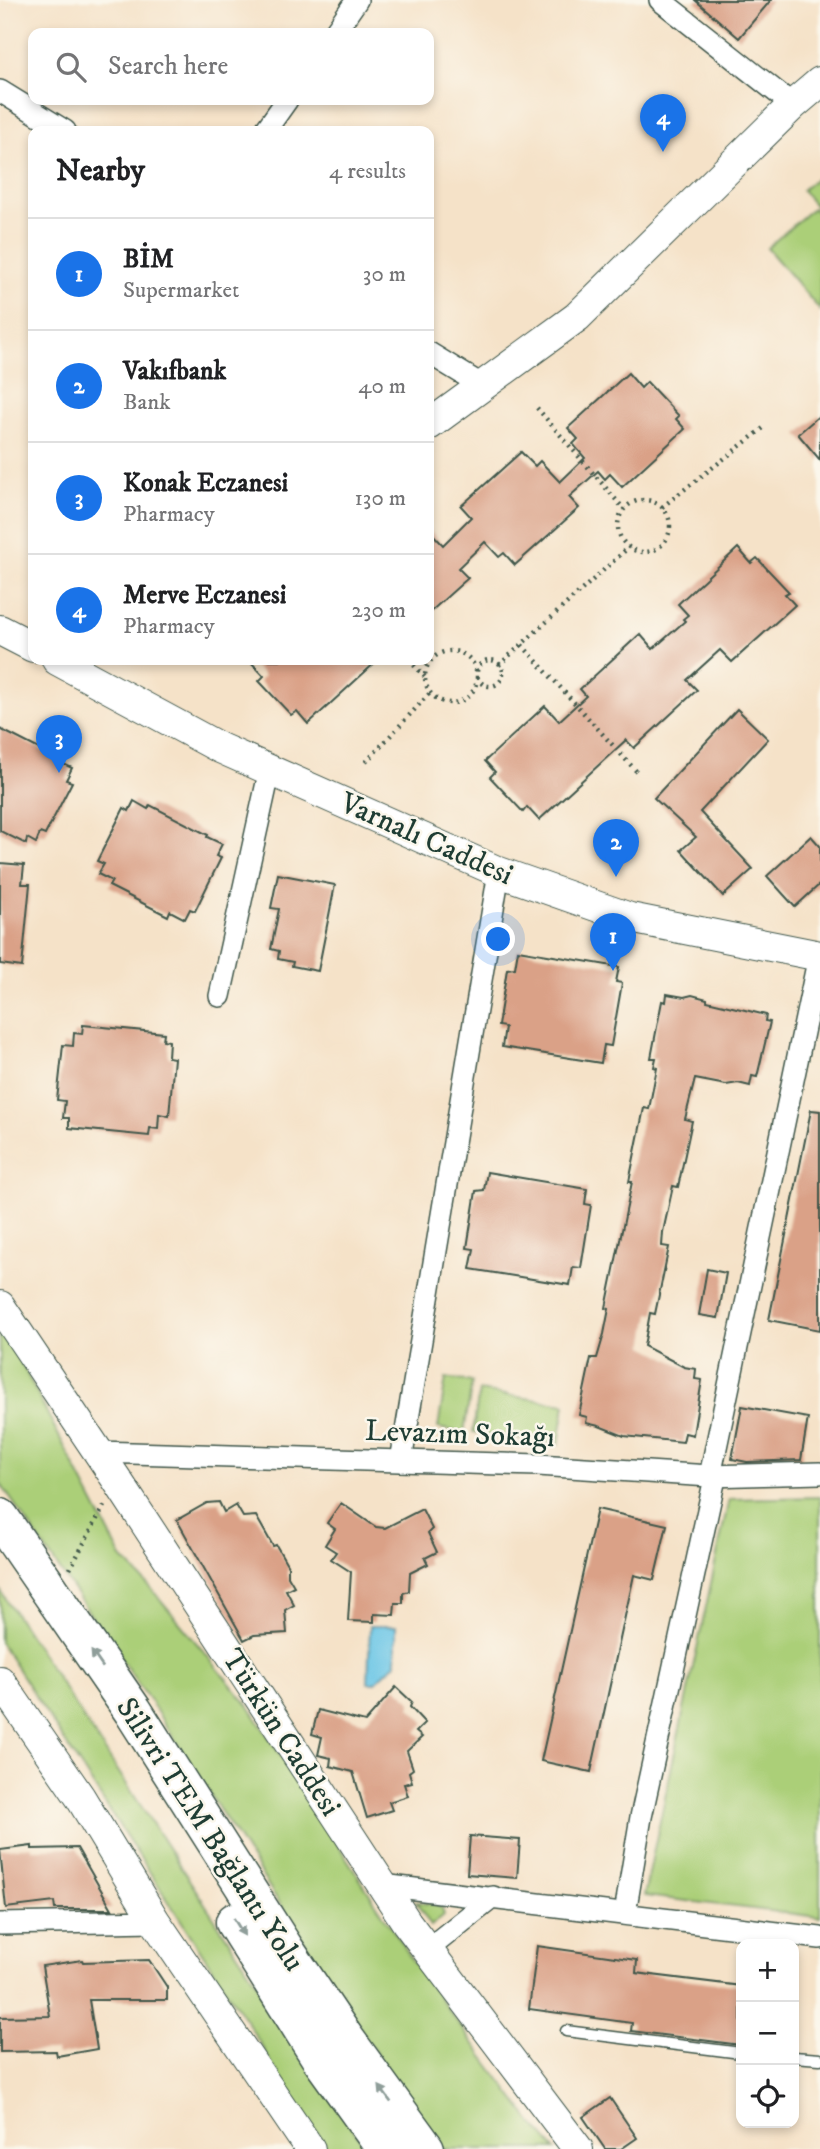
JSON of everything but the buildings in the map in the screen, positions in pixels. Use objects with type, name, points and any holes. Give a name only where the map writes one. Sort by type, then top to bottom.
[{"type":"highway","name":"Silivri TEM Bağlantı Yolu","points":[[0,1518],[133,1712],[285,1950],[345,2039],[425,2149]]},
{"type":"highway","name":"Silivri TEM Bağlantı Yolu","points":[[0,1563],[119,1738],[322,2060],[386,2149]]},
{"type":"street","points":[[337,28],[357,0]]},
{"type":"street","points":[[660,0],[793,105]]},
{"type":"street","points":[[434,421],[577,317],[793,105],[820,82]]},
{"type":"street","points":[[0,92],[57,126]]},
{"type":"street","points":[[269,126],[283,105]]},
{"type":"street","points":[[434,356],[483,386]]},
{"type":"street","name":"Varnalı Caddesi","points":[[66,665],[220,748],[499,872],[630,918],[819,956]]},
{"type":"street","points":[[220,996],[270,769]]},
{"type":"street","points":[[401,1461],[499,872]]},
{"type":"street","points":[[625,1913],[641,1817],[819,956]]},
{"type":"street","name":"Türkün Caddesi","points":[[0,1306],[382,1885],[427,1950],[578,2149]]},
{"type":"street","name":"Levazım Sokağı","points":[[98,1452],[538,1465],[713,1477],[820,1473]]},
{"type":"street","points":[[1,1685],[80,1797],[155,1922],[310,2149]]},
{"type":"street","points":[[382,1885],[820,1938]]},
{"type":"street","points":[[427,1950],[494,1897]]},
{"type":"street","points":[[0,1924],[155,1922]]},
{"type":"lane","points":[[566,2031],[736,2052]]},
{"type":"lane","points":[[799,2057],[820,2059]]},
{"type":"path","points":[[537,408],[624,509]]},
{"type":"path","points":[[662,508],[766,426]]},
{"type":"path","points":[[642,500],[655,502],[662,508],[670,523],[666,539],[653,550],[637,551],[629,547],[619,534],[620,517],[624,509],[642,500]]},
{"type":"path","points":[[499,665],[629,547]]},
{"type":"path","points":[[522,645],[637,772]]},
{"type":"path","points":[[414,665],[425,677],[430,693],[443,702],[460,701],[473,690],[476,682],[477,674],[478,668],[484,662],[492,661],[499,665],[502,677],[494,685],[481,683],[477,674],[474,666],[462,654],[448,652],[434,658]]},
{"type":"path","points":[[425,677],[430,665]]},
{"type":"path","points":[[366,762],[430,693]]},
{"type":"path","points":[[54,1597],[117,1480]]},
{"type":"green space","points":[[820,175],[820,211],[802,190]]},
{"type":"green space","points":[[813,208],[820,216],[820,310],[767,248]]},
{"type":"green space","points":[[0,1322],[122,1558],[150,1587],[248,1705],[416,1966],[533,2124],[555,2149],[443,2149],[386,2069],[150,1701],[0,1483]]},
{"type":"green space","points":[[446,1378],[472,1382],[464,1433],[438,1428]]},
{"type":"green space","points":[[479,1391],[565,1404],[559,1444],[473,1432]]},
{"type":"green space","points":[[820,1497],[820,1917],[644,1896],[729,1499]]},
{"type":"green space","points":[[0,1590],[367,2149],[328,2149],[301,2113],[249,2025],[0,1642]]},
{"type":"green space","points":[[416,1902],[436,1905],[442,1908],[444,1915],[431,1926]]},
{"type":"water","points":[[370,1626],[396,1626],[396,1663],[375,1683],[368,1683]]},
{"type":"place","name":"Merve Eczanesi","points":[[663,152]]},
{"type":"place","name":"Konak Eczanesi","points":[[59,773]]},
{"type":"place","name":"Vakıfbank","points":[[616,877]]},
{"type":"place","name":"BİM","points":[[613,971]]}]
